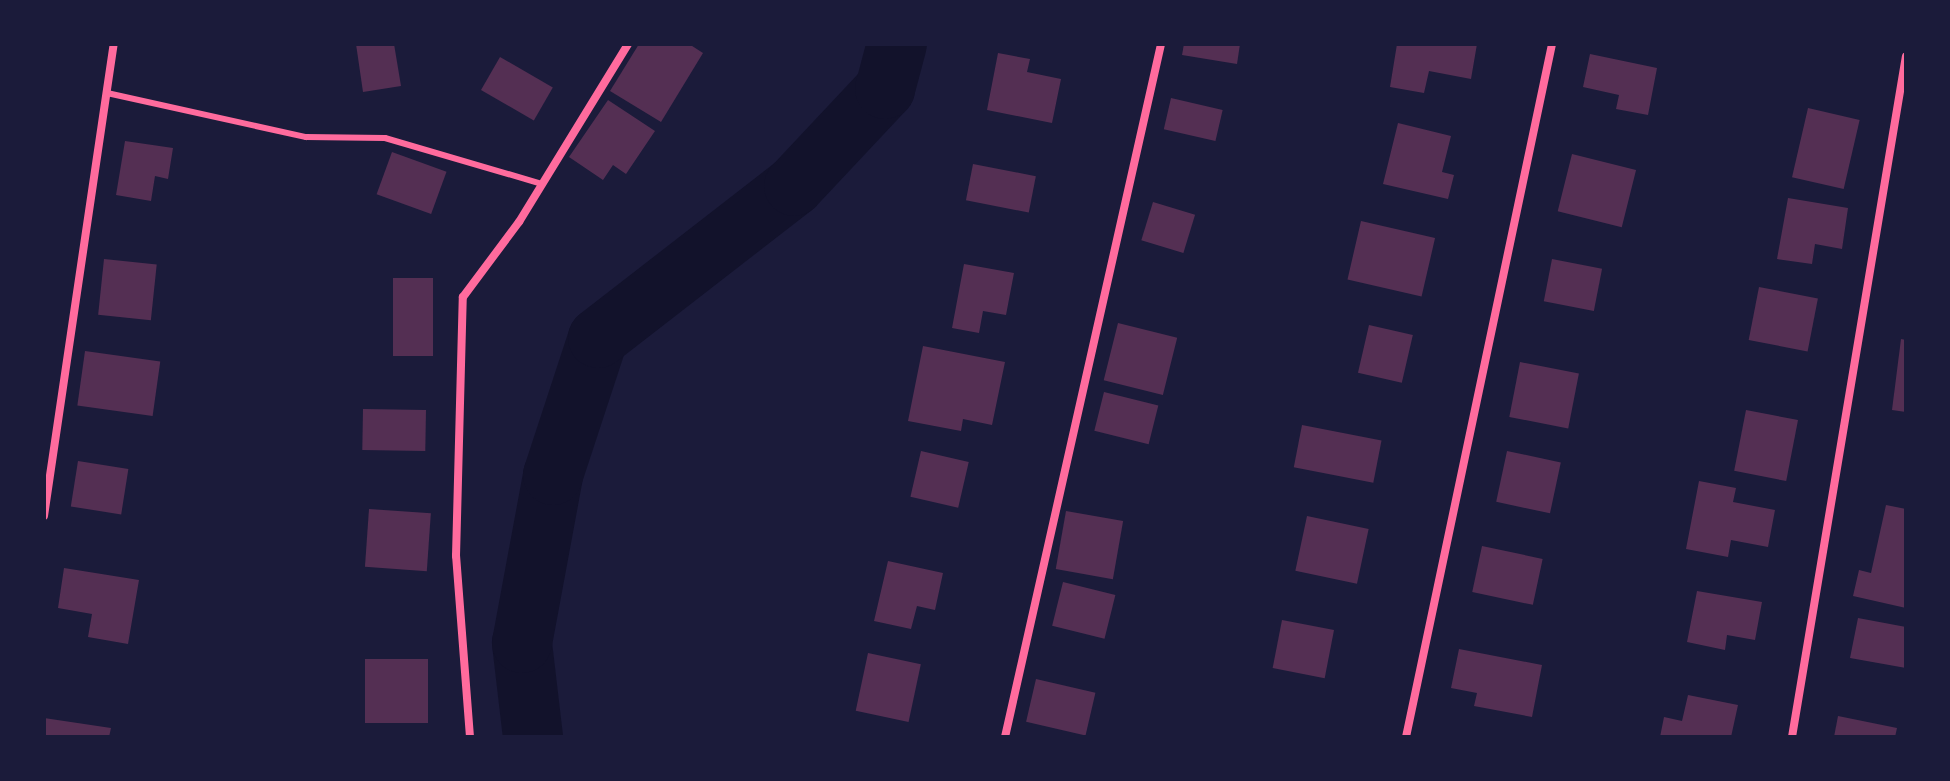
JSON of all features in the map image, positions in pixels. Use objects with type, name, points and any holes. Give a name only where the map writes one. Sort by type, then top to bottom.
[{"type":"street","points":[[44,516],[114,44]]},
{"type":"street","points":[[470,737],[456,556],[463,297],[542,184],[628,44]]},
{"type":"street","points":[[1005,737],[1161,44]]},
{"type":"street","points":[[1406,737],[1552,44]]},
{"type":"street","points":[[1792,737],[1906,56]]},
{"type":"lane","points":[[107,93],[306,137],[385,138],[542,184]]},
{"type":"building","points":[[356,44],[394,44],[401,86],[363,92]]},
{"type":"building","points":[[639,44],[689,44],[703,53],[661,122],[610,91]]},
{"type":"building","points":[[1184,44],[1240,44],[1237,64],[1182,55]]},
{"type":"building","points":[[1397,44],[1477,44],[1471,79],[1429,71],[1424,93],[1390,87]]},
{"type":"building","points":[[998,53],[1030,59],[1027,72],[1061,79],[1052,123],[987,110]]},
{"type":"building","points":[[1590,54],[1657,68],[1648,115],[1616,109],[1619,95],[1583,87]]},
{"type":"building","points":[[500,57],[553,87],[534,120],[481,90]]},
{"type":"building","points":[[1171,98],[1223,110],[1215,141],[1164,129]]},
{"type":"building","points":[[608,100],[655,131],[626,174],[613,165],[603,180],[569,157]]},
{"type":"building","points":[[1808,108],[1860,120],[1844,189],[1792,177]]},
{"type":"building","points":[[1398,123],[1451,136],[1442,172],[1454,175],[1448,199],[1383,184]]},
{"type":"building","points":[[125,141],[173,148],[168,179],[155,176],[151,201],[116,195]]},
{"type":"building","points":[[392,152],[447,172],[431,214],[377,194]]},
{"type":"building","points":[[1572,154],[1636,170],[1622,227],[1558,211]]},
{"type":"building","points":[[973,164],[1036,176],[1029,213],[966,200]]},
{"type":"building","points":[[1788,198],[1848,208],[1842,249],[1815,244],[1812,264],[1777,259]]},
{"type":"building","points":[[1153,202],[1195,215],[1183,253],[1141,240]]},
{"type":"building","points":[[1361,221],[1435,238],[1422,297],[1348,279]]},
{"type":"building","points":[[104,259],[157,265],[151,320],[98,315]]},
{"type":"building","points":[[1552,259],[1602,269],[1594,311],[1544,301]]},
{"type":"building","points":[[964,264],[1014,273],[1006,315],[983,311],[979,333],[952,328]]},
{"type":"building","points":[[393,278],[433,278],[433,356],[393,356]]},
{"type":"building","points":[[1759,287],[1818,298],[1808,351],[1749,340]]},
{"type":"building","points":[[1118,323],[1177,338],[1163,395],[1104,380]]},
{"type":"building","points":[[1369,325],[1413,335],[1402,383],[1358,373]]},
{"type":"building","points":[[1901,339],[1906,340],[1906,412],[1892,410]]},
{"type":"building","points":[[923,346],[1005,362],[992,425],[963,419],[961,431],[908,421]]},
{"type":"building","points":[[85,351],[160,362],[153,416],[77,405]]},
{"type":"building","points":[[1520,362],[1579,373],[1568,428],[1509,417]]},
{"type":"building","points":[[1104,392],[1158,406],[1149,444],[1094,431]]},
{"type":"building","points":[[363,409],[426,410],[425,451],[362,450]]},
{"type":"building","points":[[1746,410],[1798,420],[1786,481],[1734,471]]},
{"type":"building","points":[[1302,425],[1382,440],[1373,483],[1294,467]]},
{"type":"building","points":[[921,451],[969,462],[958,508],[910,497]]},
{"type":"building","points":[[1507,451],[1561,462],[1550,513],[1496,502]]},
{"type":"building","points":[[78,461],[128,469],[121,514],[71,506]]},
{"type":"building","points":[[1699,481],[1736,488],[1733,502],[1775,510],[1768,547],[1731,540],[1728,557],[1686,549]]},
{"type":"building","points":[[1886,505],[1906,509],[1906,608],[1853,596],[1859,570],[1871,573]]},
{"type":"building","points":[[369,509],[431,513],[427,571],[365,567]]},
{"type":"building","points":[[1066,511],[1123,521],[1113,579],[1056,569]]},
{"type":"building","points":[[1307,516],[1369,529],[1357,584],[1295,571]]},
{"type":"building","points":[[1482,546],[1543,559],[1533,605],[1472,592]]},
{"type":"building","points":[[888,561],[943,573],[935,610],[917,606],[911,629],[874,621]]},
{"type":"building","points":[[64,568],[139,580],[128,644],[88,637],[92,614],[58,608]]},
{"type":"building","points":[[1063,582],[1115,595],[1105,639],[1052,626]]},
{"type":"building","points":[[1697,591],[1762,602],[1755,640],[1727,635],[1725,650],[1687,642]]},
{"type":"building","points":[[1858,618],[1906,627],[1906,668],[1850,658]]},
{"type":"building","points":[[1282,620],[1334,630],[1325,678],[1273,668]]},
{"type":"building","points":[[1459,649],[1542,665],[1532,717],[1474,706],[1477,693],[1451,688]]},
{"type":"building","points":[[868,653],[921,664],[909,722],[856,711]]},
{"type":"building","points":[[365,659],[428,659],[428,723],[365,723]]},
{"type":"building","points":[[1036,679],[1095,693],[1086,736],[1026,722]]},
{"type":"building","points":[[1688,695],[1738,705],[1731,737],[1660,737],[1664,717],[1682,721]]},
{"type":"building","points":[[1838,716],[1897,728],[1895,737],[1834,737]]},
{"type":"building","points":[[44,718],[111,728],[109,737],[44,737]]},
{"type":"waterway","points":[[533,737],[522,643],[553,475],[598,338],[794,186],[885,89],[897,44]]}]
